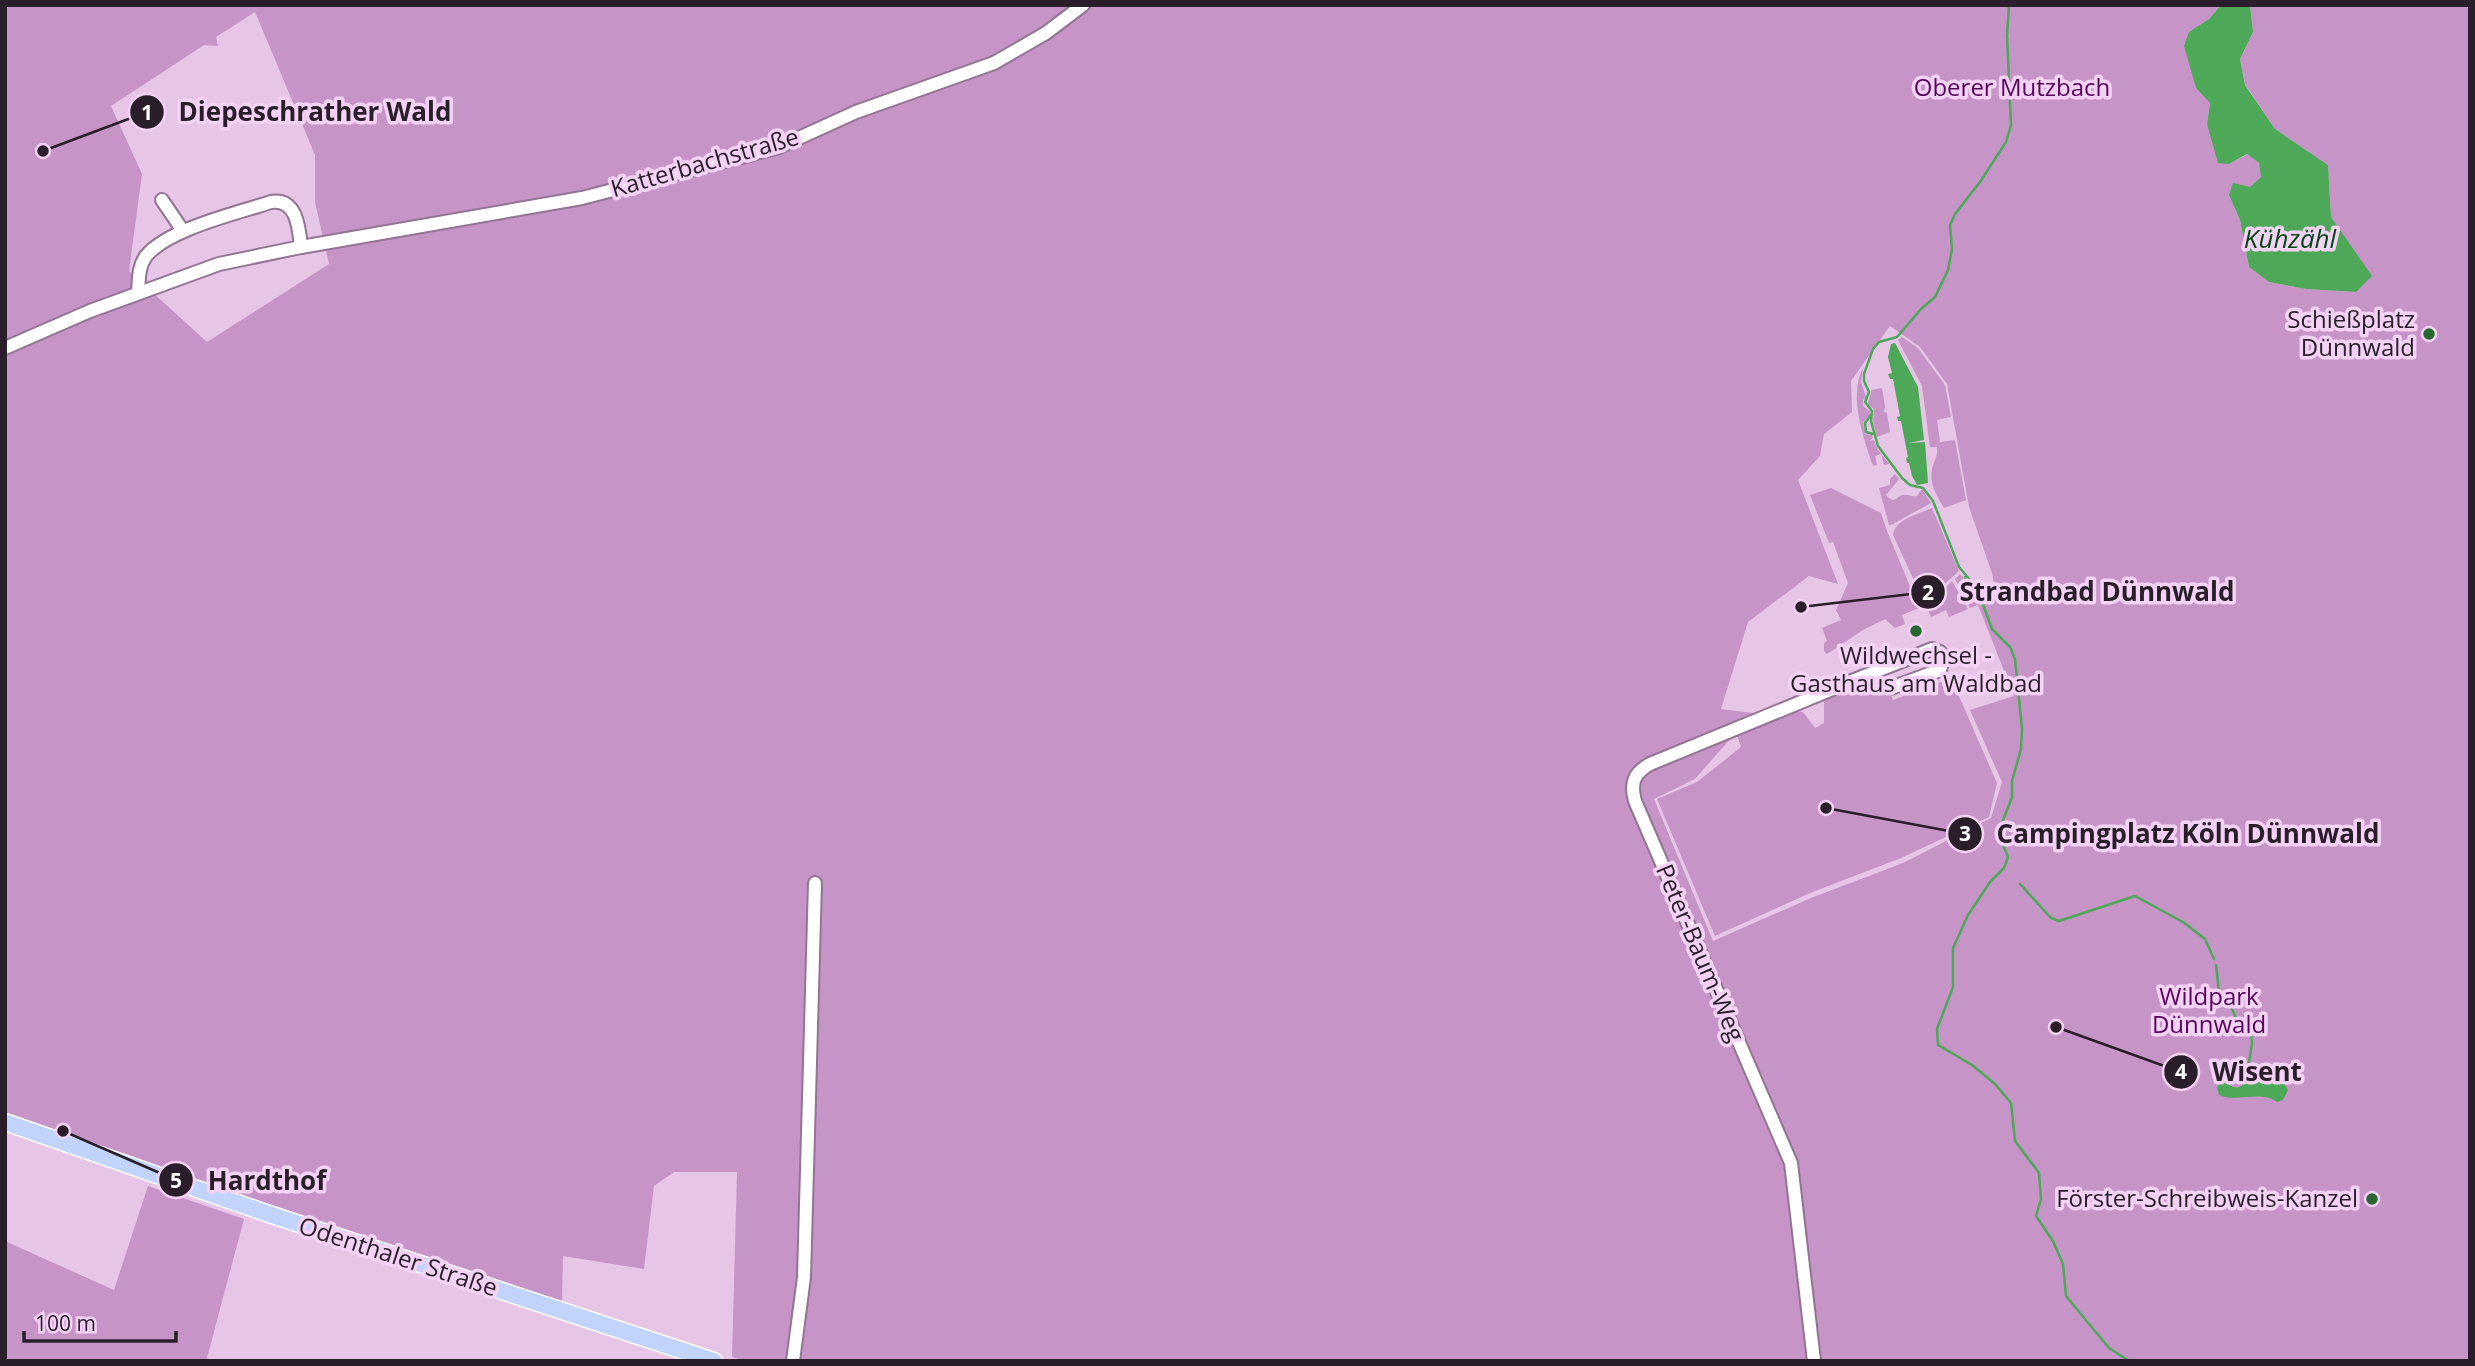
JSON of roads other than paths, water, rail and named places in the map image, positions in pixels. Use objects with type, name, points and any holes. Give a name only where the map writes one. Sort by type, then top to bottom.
[{"type":"main road","name":"Odenthaler Straße","points":[[5,1122],[269,1214],[714,1361]]},
{"type":"street","name":"Katterbachstraße","points":[[5,348],[138,293],[219,264],[582,198],[779,147],[856,112],[994,63],[1046,33],[1083,5]]},
{"type":"street","points":[[162,200],[183,231]]},
{"type":"street","points":[[138,293],[140,268],[147,256],[183,231],[278,201],[292,208],[301,247]]},
{"type":"street","name":"Peter-Baum-Weg","points":[[1814,1361],[1791,1163],[1635,801],[1632,787],[1635,776],[1650,764],[1852,681],[1932,649],[1940,652],[1943,659],[1940,670],[1891,688],[1870,682],[1852,681]]},
{"type":"street","points":[[793,1361],[804,1277],[815,883]]},
{"type":"water","name":"Kühzähl","points":[[2221,5],[2250,5],[2253,32],[2240,59],[2245,85],[2275,129],[2328,165],[2331,217],[2372,276],[2356,292],[2306,289],[2269,282],[2249,267],[2240,220],[2229,195],[2233,183],[2250,187],[2261,177],[2259,163],[2247,154],[2229,164],[2218,163],[2207,124],[2210,103],[2196,88],[2184,46],[2189,32],[2209,19]]},
{"type":"water","points":[[1895,343],[1918,387],[1924,440],[1908,443],[1925,442],[1928,483],[1917,485],[1907,463],[1901,421],[1898,421],[1897,417],[1900,416],[1893,379],[1890,379],[1888,374],[1892,373],[1888,357],[1891,344]]},
{"type":"water","points":[[2257,1073],[2265,1077],[2281,1078],[2288,1090],[2283,1100],[2277,1102],[2263,1097],[2233,1098],[2219,1095],[2217,1087],[2221,1082],[2238,1087],[2244,1083],[2245,1078]]},
{"type":"waterway","points":[[2009,5],[2007,36],[2011,125],[2006,142],[1955,214],[1950,225],[1952,249],[1948,270],[1935,297],[1897,337],[1879,342],[1873,349],[1864,374],[1869,392],[1865,402],[1872,411],[1871,421],[1878,446],[1902,478],[1910,485],[1923,488],[1933,501],[1959,567],[1977,588],[1992,629],[2010,647],[2015,659],[2022,729],[2021,749],[2012,781],[2012,797],[2002,823],[2001,840],[2008,857],[2004,868],[1990,882],[1968,915],[1953,948],[1953,987],[1937,1029],[1938,1045],[1972,1065],[1995,1084],[2011,1103],[2015,1141],[2039,1173],[2041,1199],[2036,1216],[2053,1241],[2063,1264],[2066,1296],[2109,1348],[2129,1361]]},
{"type":"waterway","points":[[1871,415],[1865,423],[1866,432],[1873,434]]},
{"type":"waterway","points":[[1965,577],[1965,586],[1978,593]]},
{"type":"waterway","points":[[2020,884],[2051,918],[2059,921],[2135,896],[2183,922],[2205,939],[2214,959]]},
{"type":"waterway","points":[[2216,965],[2219,992],[2230,1004],[2236,1018],[2247,1026],[2251,1034],[2250,1076]]},
{"type":"place","name":"Diepeschrather Wald","points":[[43,151]]},
{"type":"place","name":"Schießplatz Dünnwald","points":[[2429,334]]},
{"type":"place","name":"Strandbad Dünnwald","points":[[1801,607]]},
{"type":"place","name":"Wildwechsel - Gasthaus am Waldbad","points":[[1916,631]]},
{"type":"place","name":"Campingplatz Köln Dünnwald","points":[[1826,808]]},
{"type":"place","name":"Wisent","points":[[2056,1027]]},
{"type":"place","name":"Hardthof","points":[[63,1131]]},
{"type":"place","name":"Förster-Schreibweis-Kanzel","points":[[2372,1199]]},
{"type":"park label","name":"Oberer Mutzbach","points":[[2012,88]]},
{"type":"park label","name":"Wildpark Dünnwald","points":[[2209,1011]]}]
